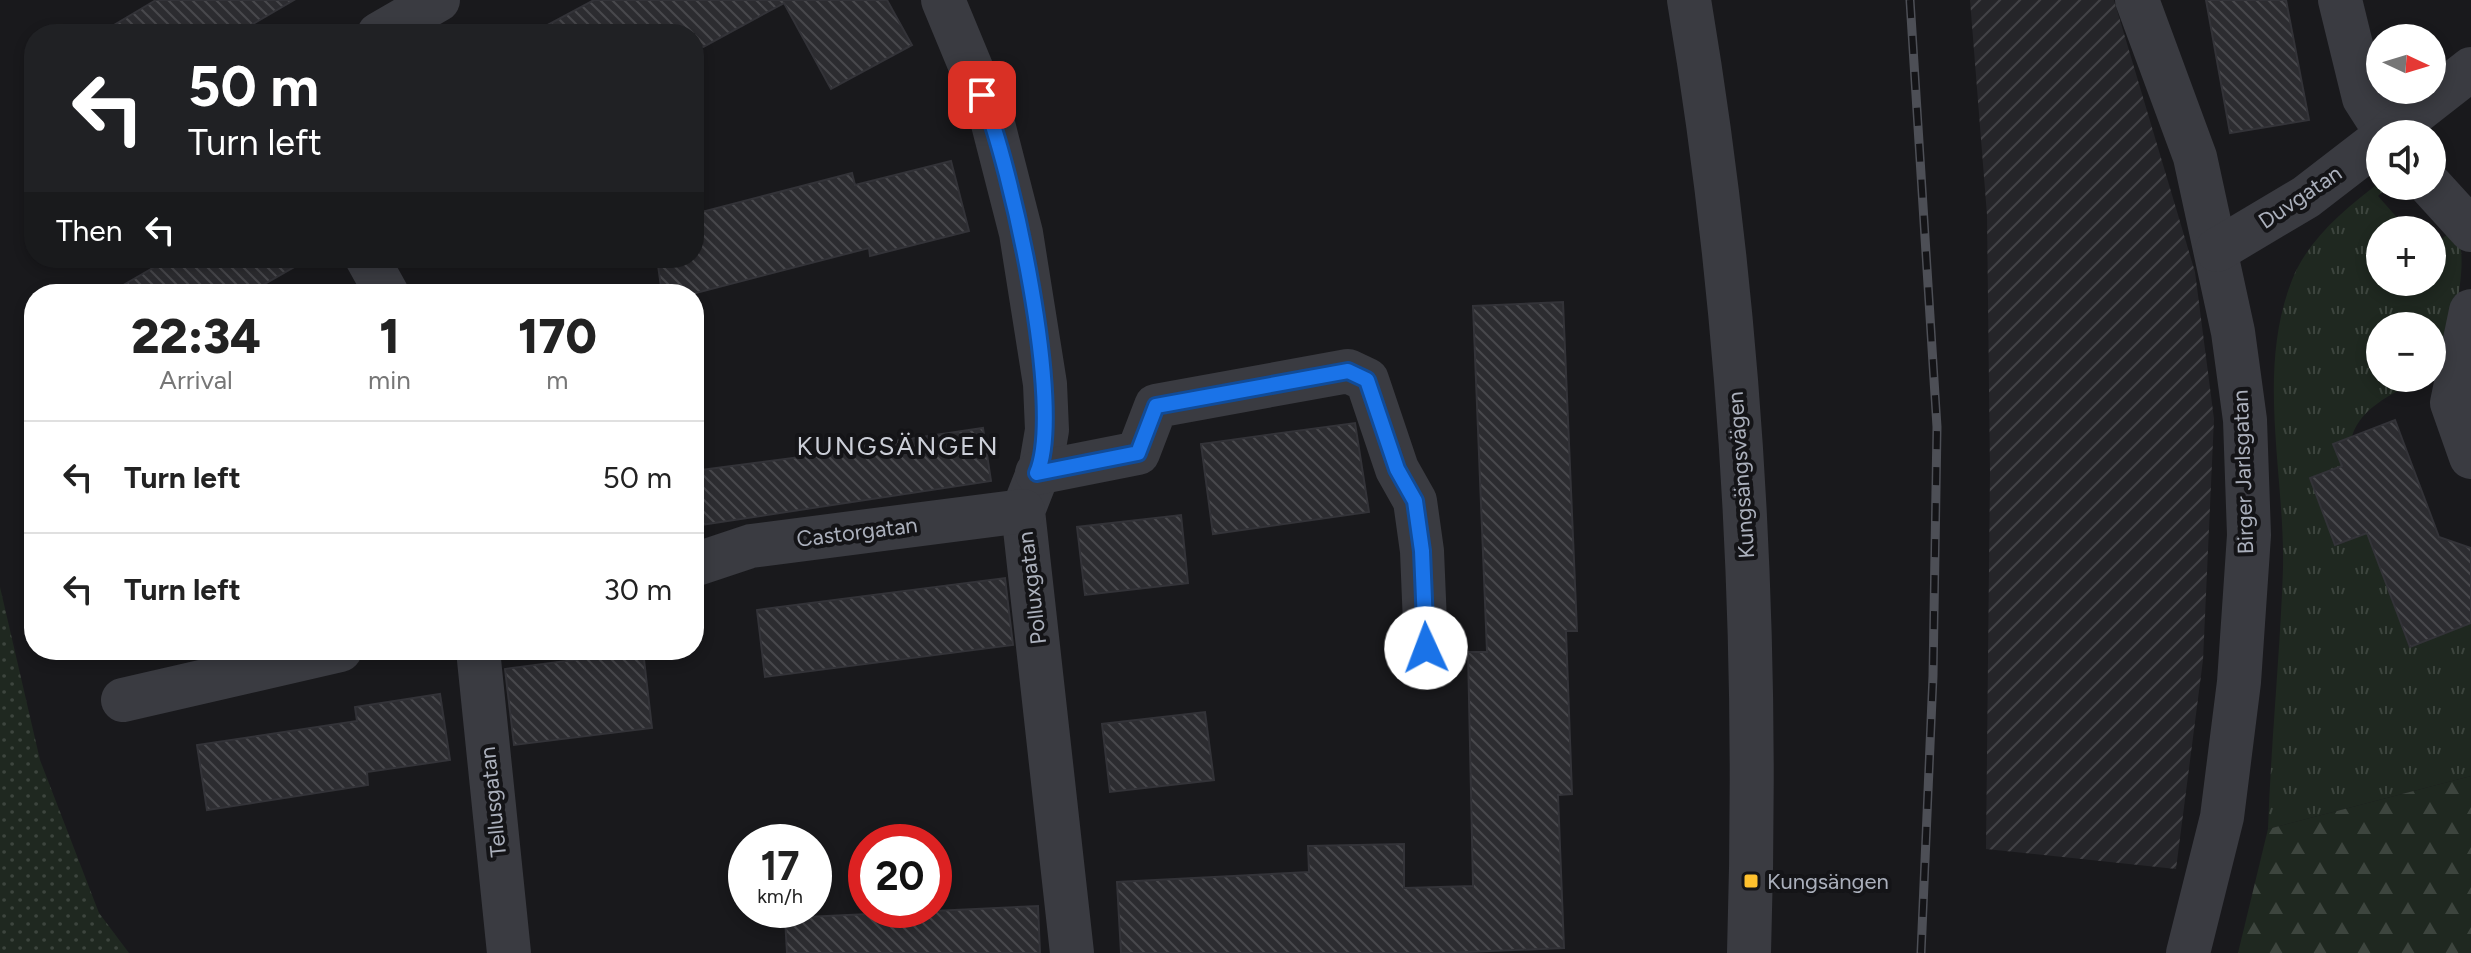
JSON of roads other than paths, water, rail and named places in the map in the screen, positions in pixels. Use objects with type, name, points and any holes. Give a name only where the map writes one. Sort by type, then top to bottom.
[{"type":"street","points":[[396,24],[438,0]]},
{"type":"street","name":"Polluxgatan","points":[[943,0],[991,116],[1021,233],[1045,384],[1047,430],[1030,492],[1072,953]]},
{"type":"street","name":"Kungsängsvägen","points":[[1689,0],[1705,98],[1739,424],[1749,608],[1749,953]]},
{"type":"street","name":"Birger Jarlsgatan","points":[[2137,0],[2195,157],[2233,332],[2245,420],[2249,535],[2239,682],[2222,817],[2188,953]]},
{"type":"street","points":[[2340,0],[2364,98],[2378,120]]},
{"type":"street","points":[[2405,120],[2471,69]]},
{"type":"street","name":"Duvgatan","points":[[2217,250],[2306,197],[2366,151]]},
{"type":"street","points":[[2444,200],[2471,230]]},
{"type":"street","points":[[2471,311],[2452,403],[2471,457]]},
{"type":"street","name":"Castorgatan","points":[[704,562],[751,546],[1030,492],[1138,453],[1156,406],[1348,371],[1367,380],[1397,469],[1415,501],[1422,551],[1426,648]]},
{"type":"street","points":[[123,700],[297,660]]},
{"type":"street","name":"Tellusgatan","points":[[479,660],[509,953]]},
{"type":"railway","points":[[1910,0],[1937,427],[1933,676],[1921,953]]},
{"type":"place","name":"Kungsängen","points":[[1751,881]]},
{"type":"district","name":"KUNGSÄNGEN","points":[[898,446]]}]
